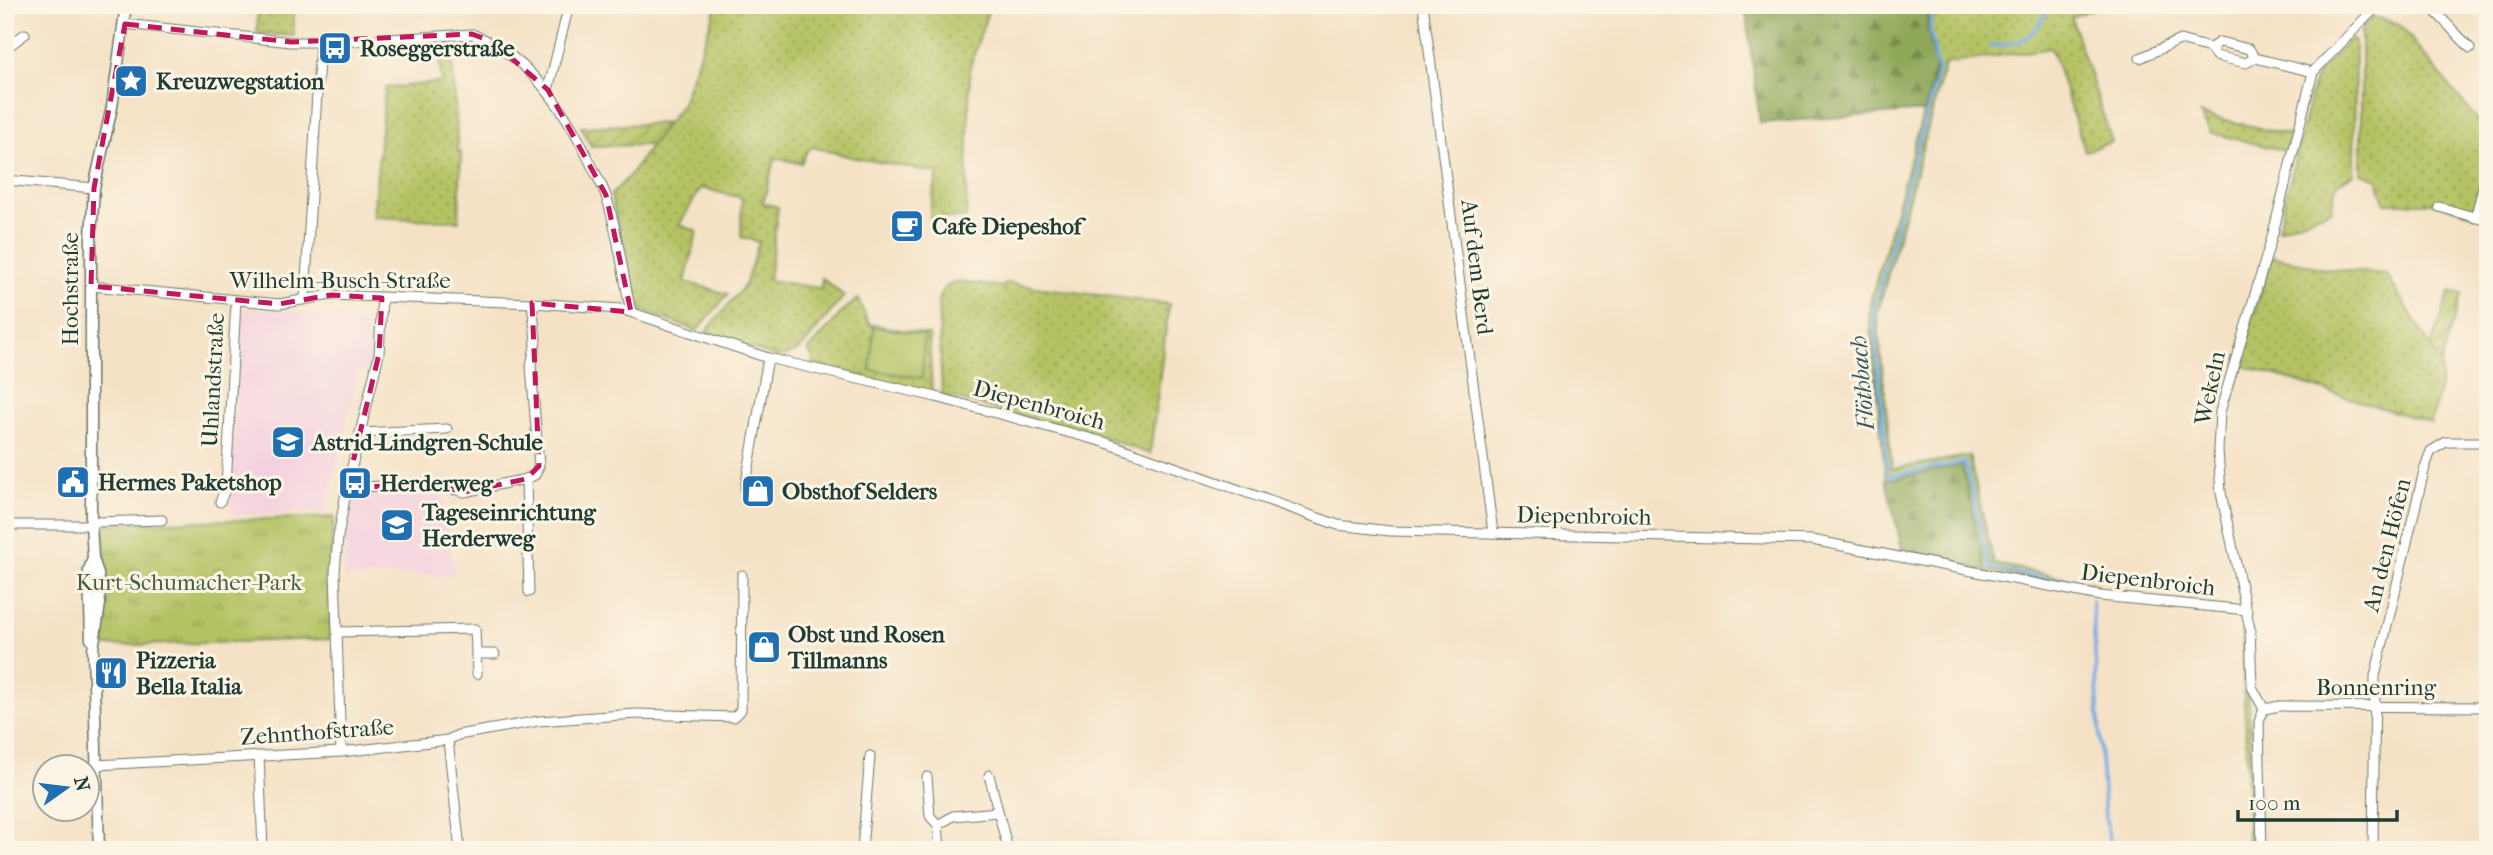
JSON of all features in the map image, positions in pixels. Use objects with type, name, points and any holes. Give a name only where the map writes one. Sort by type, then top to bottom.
[{"type":"street","name":"Hochstraße","points":[[96,754],[93,649],[100,604],[91,525],[91,286],[94,188],[112,107],[126,5]]},
{"type":"street","points":[[548,90],[569,5]]},
{"type":"street","name":"Auf dem Berd","points":[[1423,5],[1493,533]]},
{"type":"street","points":[[2210,48],[2220,42],[2249,49],[2255,58],[2313,72],[2378,5]]},
{"type":"street","points":[[2429,5],[2470,48]]},
{"type":"street","points":[[125,24],[222,36],[320,42],[472,34],[493,42],[539,79],[579,139],[606,195],[631,312],[768,358],[745,489]]},
{"type":"street","points":[[5,44],[10,45],[25,34]]},
{"type":"street","points":[[2140,58],[2180,40],[2210,48],[2216,56],[2246,64],[2255,58]]},
{"type":"street","points":[[305,298],[320,42]]},
{"type":"street","name":"Wekeln","points":[[2262,850],[2259,722],[2264,709],[2252,687],[2247,610],[2221,493],[2218,450],[2220,412],[2272,237],[2313,72]]},
{"type":"street","points":[[2475,218],[2488,170]]},
{"type":"street","points":[[5,180],[94,188]]},
{"type":"street","points":[[2439,207],[2488,221]]},
{"type":"street","name":"Wilhelm-Busch-Straße","points":[[91,286],[279,304],[331,295],[532,303],[612,308],[631,312]]},
{"type":"street","points":[[341,752],[336,559],[341,515],[379,354],[382,298]]},
{"type":"street","name":"Uhlandstraße","points":[[220,502],[226,487],[236,300]]},
{"type":"street","points":[[347,487],[435,485],[464,492],[535,475],[539,466],[531,366],[536,341],[532,303]]},
{"type":"street","name":"Diepenbroich","points":[[768,358],[936,397],[1104,442],[1338,526],[1390,531],[1812,540],[2100,596],[2247,610]]},
{"type":"street","points":[[359,433],[447,429]]},
{"type":"street","name":"An den Höfen","points":[[2373,850],[2375,676],[2419,493],[2431,451],[2445,442],[2488,442]]},
{"type":"street","points":[[526,479],[528,592]]},
{"type":"street","points":[[5,525],[91,525],[96,522],[162,520]]},
{"type":"street","name":"Zehnthofstraße","points":[[102,765],[341,752],[448,740],[457,734],[538,721],[636,714],[734,717],[741,710],[743,575]]},
{"type":"street","points":[[337,632],[475,629],[477,674]]},
{"type":"street","points":[[476,654],[495,654]]},
{"type":"street","name":"Bonnenring","points":[[2264,709],[2280,706],[2488,707]]},
{"type":"street","points":[[448,740],[460,850]]},
{"type":"street","points":[[862,850],[870,756]]},
{"type":"street","points":[[259,757],[263,850]]},
{"type":"street","points":[[989,775],[1008,850]]},
{"type":"street","points":[[927,777],[930,817],[938,825],[940,850]]},
{"type":"street","points":[[938,825],[953,816],[998,812]]},
{"type":"street","name":"Hochstraße","points":[[98,824],[99,850]]},
{"type":"highlighted area","points":[[125,24],[291,42],[472,34],[493,42],[548,90],[606,195],[631,312],[532,303],[539,466],[526,479],[464,492],[435,485],[347,487],[379,354],[382,298],[331,295],[279,304],[91,286],[94,188]]},
{"type":"shaded area","name":"Astrid-Lindgren-Schule","points":[[247,308],[345,317],[363,327],[371,343],[367,372],[358,371],[326,512],[230,515],[240,314]]},
{"type":"shaded area","name":"Tageseinrichtung Herderweg","points":[[433,487],[442,493],[454,574],[343,577],[346,536],[355,491]]},
{"type":"green space","points":[[258,5],[294,5],[294,36],[257,33]]},
{"type":"green space","points":[[717,5],[990,5],[970,67],[966,218],[930,218],[938,173],[813,147],[807,151],[801,163],[775,158],[763,203],[778,207],[769,280],[818,288],[821,287],[822,278],[844,296],[804,345],[784,356],[776,357],[705,333],[745,285],[759,242],[741,237],[742,198],[701,188],[679,225],[697,231],[685,282],[728,294],[697,331],[636,308],[611,195],[629,176],[682,103]]},
{"type":"green space","points":[[1745,5],[1929,5],[1927,27],[1936,66],[1925,111],[1760,123]]},
{"type":"green space","points":[[1929,5],[2105,5],[2071,17],[2112,142],[2085,151],[2051,48],[1945,64],[1877,315],[1892,469],[1969,456],[1994,564],[2096,584],[2097,591],[1986,571],[1962,466],[1886,480],[1869,315],[1871,299],[1936,67],[1927,27]]},
{"type":"green space","points":[[2373,17],[2399,24],[2488,133],[2488,161],[2473,214],[2438,203],[2385,203],[2378,179],[2361,173],[2361,29]]},
{"type":"green space","points":[[2350,38],[2355,42],[2354,174],[2336,187],[2332,210],[2278,229],[2313,85],[2318,73]]},
{"type":"green space","points":[[451,41],[458,152],[461,152],[459,221],[373,217],[385,88],[442,82],[438,42]]},
{"type":"green space","points":[[2200,114],[2292,136],[2289,152],[2211,133]]},
{"type":"green space","points":[[667,123],[651,145],[591,146],[581,127]]},
{"type":"green space","points":[[2272,256],[2325,269],[2386,274],[2441,363],[2440,386],[2431,423],[2238,364]]},
{"type":"green space","points":[[960,282],[1004,287],[1005,283],[1169,304],[1150,454],[1105,438],[942,395],[938,301],[945,287]]},
{"type":"green space","points":[[2450,291],[2462,294],[2441,363],[2431,347]]},
{"type":"green space","points":[[858,299],[869,324],[929,335],[932,393],[812,364],[813,358],[808,351],[844,310]]},
{"type":"green space","points":[[874,326],[924,335],[922,378],[870,370]]},
{"type":"green space","points":[[1962,465],[1986,571],[1903,554],[1886,480]]},
{"type":"green space","name":"Kurt-Schumacher-Park","points":[[334,517],[329,578],[330,639],[105,646],[104,524]]},
{"type":"green space","points":[[2241,626],[2245,626],[2253,796],[2252,850],[2247,850],[2248,796]]},
{"type":"waterway","name":"Flöthbach","points":[[1932,5],[1930,29],[1938,71],[1873,313],[1888,476],[1965,462],[1990,568],[2092,587],[2092,590]]},
{"type":"waterway","points":[[1990,46],[2013,43],[2028,36],[2051,5]]},
{"type":"waterway","name":"Flöthbach","points":[[2092,601],[2104,809],[2111,850]]},
{"type":"place","name":"Roseggerstraße","points":[[335,48]]},
{"type":"place","name":"Kreuzwegstation","points":[[131,81]]},
{"type":"place","name":"Cafe Diepeshof","points":[[907,226]]},
{"type":"place","name":"Astrid-Lindgren-Schule","points":[[288,442]]},
{"type":"place","name":"Hermes Paketshop","points":[[73,482]]},
{"type":"place","name":"Herderweg","points":[[355,483]]},
{"type":"place","name":"Obsthof Selders","points":[[758,491]]},
{"type":"place","name":"Tageseinrichtung Herderweg","points":[[397,525]]},
{"type":"place","name":"Obst und Rosen Tillmanns","points":[[764,647]]},
{"type":"place","name":"Pizzeria Bella Italia","points":[[111,673]]}]
